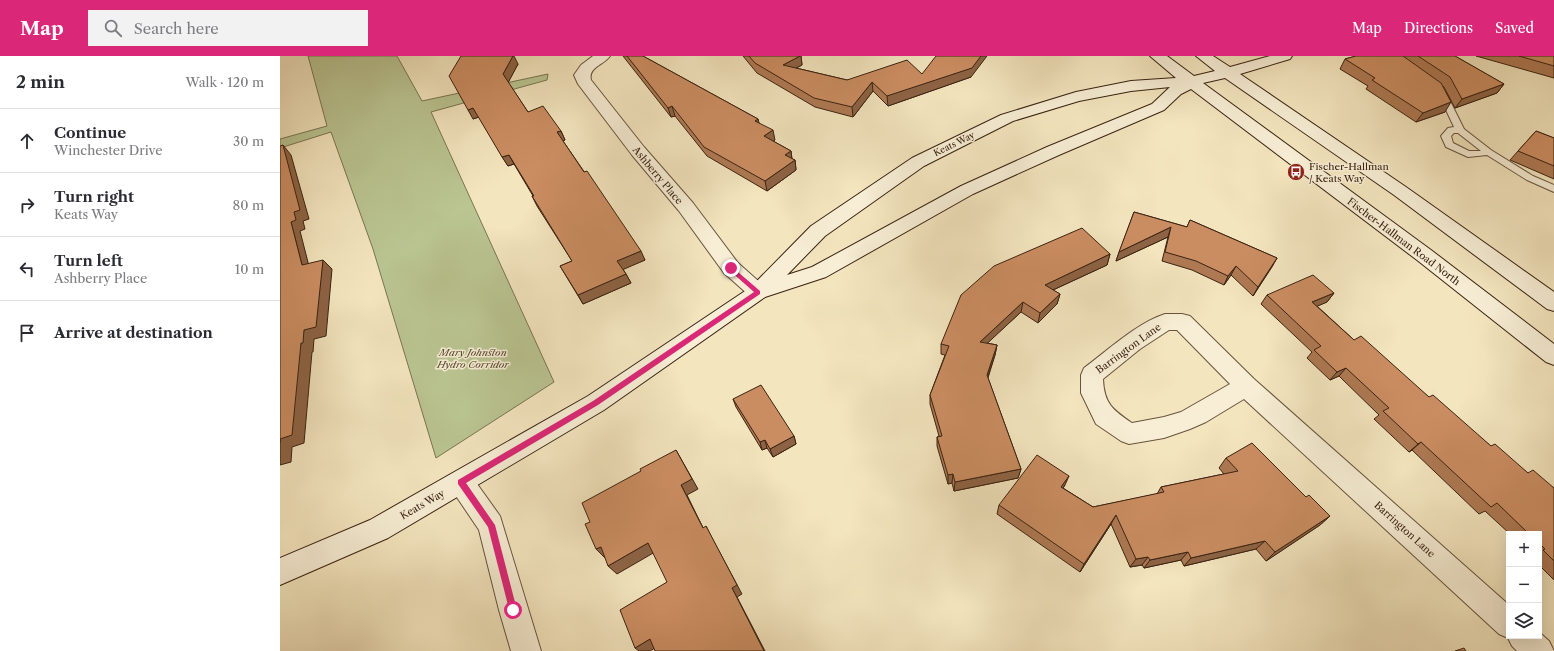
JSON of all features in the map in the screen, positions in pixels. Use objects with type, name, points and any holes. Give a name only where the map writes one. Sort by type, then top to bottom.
[{"type":"street","name":"Ashberry Place","points":[[602,56],[586,68],[582,75],[583,81],[638,151],[686,207],[731,268],[758,292]]},
{"type":"street","name":"Fischer-Hallman Road North","points":[[1156,56],[1192,81],[1411,246],[1554,356]]},
{"type":"street","points":[[1203,56],[1400,191],[1554,303]]},
{"type":"street","name":"Keats Way","points":[[280,572],[379,529],[596,403],[758,292],[818,231],[918,162],[1000,121],[1076,97],[1131,86],[1192,81],[1285,56]]},
{"type":"street","name":"Keats Way","points":[[758,292],[819,272],[967,190],[1053,151],[1158,107],[1175,91],[1192,81]]},
{"type":"street","name":"Barrington Lane","points":[[1246,386],[1197,415],[1158,430],[1129,434],[1104,417],[1092,393],[1092,375],[1132,343],[1165,322],[1182,322],[1246,386],[1506,621]]},
{"type":"street","points":[[460,482],[491,525],[513,610],[526,651]]},
{"type":"street","points":[[1525,639],[1539,651]]},
{"type":"lane","points":[[1434,86],[1440,90],[1460,130],[1488,152],[1530,178],[1554,189]]},
{"type":"lane","points":[[1460,130],[1451,130],[1446,136],[1448,145],[1466,155],[1478,155],[1488,152]]},
{"type":"green space","name":"Mary Johnston Hydro Corridor","points":[[308,56],[397,56],[422,101],[548,74],[547,80],[431,112],[554,382],[436,458],[373,249],[331,132],[280,148],[280,139],[327,126]]},
{"type":"building","points":[[461,56],[513,56],[503,74],[528,112],[543,106],[561,131],[557,132],[584,172],[587,171],[641,251],[617,261],[626,274],[578,295],[560,266],[572,261],[532,196],[534,196],[509,155],[502,157],[473,108],[468,110],[449,76]]},
{"type":"building","points":[[627,56],[643,56],[758,119],[755,121],[773,130],[764,136],[791,151],[785,155],[795,160],[765,181],[704,147],[672,106],[668,108]]},
{"type":"building","points":[[749,56],[800,56],[783,65],[847,80],[907,60],[922,74],[936,56],[981,56],[972,68],[887,96],[872,82],[852,107],[814,98],[755,63]]},
{"type":"building","points":[[1356,56],[1403,56],[1441,83],[1451,102],[1423,113],[1372,80],[1375,78],[1345,59]]},
{"type":"building","points":[[1418,56],[1455,56],[1504,84],[1462,99],[1450,77]]},
{"type":"building","points":[[1519,56],[1554,56],[1554,66]]},
{"type":"building","points":[[1536,131],[1554,138],[1554,166],[1518,151]]},
{"type":"building","points":[[283,145],[300,210],[294,212],[296,220],[291,222],[302,265],[323,260],[316,327],[304,330],[303,343],[301,343],[292,435],[280,439],[280,146]]},
{"type":"building","points":[[1134,212],[1187,227],[1190,220],[1277,258],[1258,287],[1236,266],[1228,276],[1196,261],[1165,252],[1171,227],[1119,252]]},
{"type":"building","points":[[1082,228],[1110,254],[1045,285],[1060,294],[1040,313],[1023,302],[980,342],[997,345],[987,375],[1021,469],[955,482],[953,474],[948,475],[937,437],[942,436],[930,395],[949,346],[941,344],[961,295],[994,266]]},
{"type":"building","points":[[1313,275],[1334,293],[1312,302],[1354,340],[1361,336],[1429,397],[1433,395],[1491,446],[1495,444],[1528,473],[1533,470],[1554,488],[1554,561],[1543,550],[1545,549],[1542,546],[1542,531],[1526,531],[1497,503],[1491,507],[1421,442],[1418,444],[1383,411],[1389,408],[1346,368],[1337,372],[1314,350],[1321,346],[1267,295]]},
{"type":"building","points":[[761,385],[794,436],[770,449],[765,440],[760,442],[733,399]]},
{"type":"building","points":[[1252,443],[1306,497],[1309,495],[1330,516],[1275,552],[1265,541],[1191,558],[1188,552],[1150,560],[1148,557],[1136,559],[1116,515],[1084,564],[999,505],[1037,455],[1069,476],[1061,487],[1093,507],[1164,492],[1161,487],[1238,471],[1226,458]]},
{"type":"building","points":[[676,450],[692,479],[681,485],[703,528],[706,526],[737,585],[732,588],[764,651],[655,651],[650,639],[635,648],[620,610],[667,582],[648,543],[608,566],[601,547],[596,549],[585,524],[590,522],[582,503]]},
{"type":"building","points":[[1464,648],[1466,651],[1455,651]]},
{"type":"place","name":"Fischer-Hallman / Keats Way","points":[[1296,172]]},
{"type":"route","points":[[513,610],[491,525],[460,482],[596,403],[758,292],[731,268]]}]
